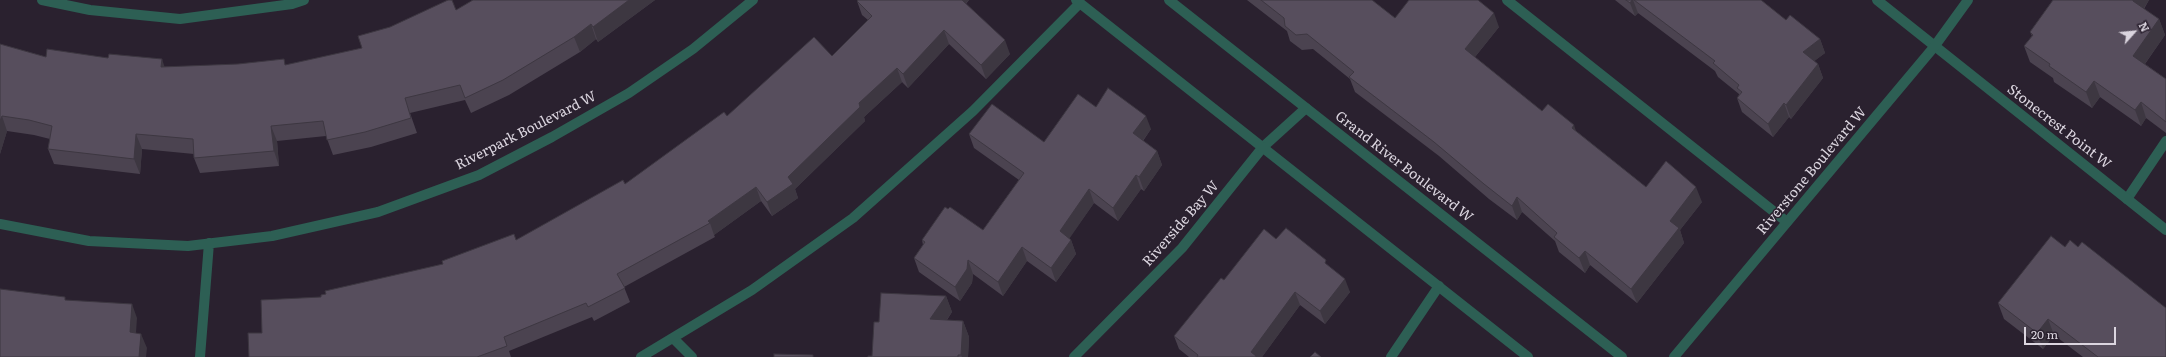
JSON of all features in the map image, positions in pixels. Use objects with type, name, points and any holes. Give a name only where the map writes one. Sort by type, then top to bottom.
[{"type":"street","points":[[42,0],[90,10],[180,19],[292,4],[304,0]]},
{"type":"street","name":"Grand River Boulevard W","points":[[1169,0],[1622,357]]},
{"type":"street","points":[[1507,0],[1787,222]]},
{"type":"street","name":"Stonecrest Point W","points":[[1877,0],[1934,47],[2166,230]]},
{"type":"street","name":"Riverstone Boulevard W","points":[[1674,357],[1934,47],[1968,0]]},
{"type":"street","name":"Riverpark Boulevard W","points":[[0,224],[89,241],[188,246],[272,236],[378,212],[479,175],[552,137],[629,93],[693,49],[748,1]]},
{"type":"street","points":[[640,357],[752,290],[854,218],[973,111],[1078,2],[1264,147],[1528,357]]},
{"type":"street","name":"Riverside Bay W","points":[[1074,357],[1182,248],[1264,147],[1306,108]]},
{"type":"street","points":[[2127,199],[2166,141]]},
{"type":"street","points":[[200,357],[209,243]]},
{"type":"street","points":[[1391,357],[1439,286]]},
{"type":"street","points":[[673,338],[692,357]]},
{"type":"building","points":[[448,0],[452,0],[456,10],[473,0],[629,0],[593,27],[591,24],[574,37],[503,80],[465,98],[460,85],[405,98],[411,118],[365,132],[327,140],[323,121],[271,126],[274,151],[194,158],[193,139],[136,134],[134,159],[48,149],[52,126],[29,120],[2,116],[0,121],[0,44],[46,57],[47,49],[108,58],[109,54],[162,59],[161,67],[238,64],[284,59],[285,65],[362,48],[358,36],[390,27]]},
{"type":"building","points":[[962,0],[1005,40],[981,65],[944,30],[903,74],[897,68],[859,103],[860,107],[788,177],[793,184],[767,202],[756,187],[708,221],[710,223],[617,274],[625,288],[588,307],[586,303],[504,337],[507,346],[477,357],[249,357],[248,333],[262,333],[261,300],[321,297],[321,295],[326,294],[325,291],[443,264],[442,261],[514,234],[516,240],[623,180],[625,184],[724,112],[727,116],[814,37],[832,56],[872,16],[857,1]]},
{"type":"building","points":[[1261,0],[1372,0],[1395,18],[1409,0],[1478,0],[1494,13],[1465,49],[1542,111],[1548,104],[1574,125],[1572,128],[1646,187],[1666,161],[1696,187],[1670,221],[1679,228],[1631,289],[1585,251],[1579,258],[1554,237],[1557,233],[1517,197],[1512,206],[1434,142],[1349,77],[1354,72],[1307,34],[1296,35],[1285,26],[1284,18]]},
{"type":"building","points":[[1634,0],[1761,0],[1786,20],[1790,15],[1820,39],[1803,52],[1818,64],[1786,105],[1784,103],[1768,124],[1737,98],[1742,92],[1737,88],[1739,85],[1713,63],[1715,61]]},
{"type":"building","points":[[2053,0],[2133,0],[2159,19],[2133,56],[2166,79],[2166,122],[2141,102],[2135,110],[2094,81],[2086,92],[2024,46],[2033,35],[2030,32]]},
{"type":"building","points":[[1108,88],[1146,116],[1133,133],[1157,151],[1139,177],[1136,175],[1113,208],[1089,189],[1060,231],[1071,240],[1051,268],[1022,247],[998,282],[968,260],[967,269],[955,287],[914,258],[925,242],[922,240],[945,207],[948,209],[950,207],[983,230],[1024,173],[969,134],[992,104],[1044,142],[1078,94],[1096,107]]},
{"type":"building","points":[[1286,228],[1326,260],[1325,263],[1345,279],[1320,311],[1295,292],[1251,352],[1256,357],[1197,357],[1198,355],[1174,336],[1221,278],[1224,280],[1264,229],[1276,239]]},
{"type":"building","points":[[2051,236],[2065,247],[2070,240],[2078,247],[2082,242],[2166,308],[2166,357],[2098,357],[2048,319],[2037,333],[1998,303]]},
{"type":"building","points":[[0,289],[65,297],[65,300],[132,304],[130,332],[141,334],[139,357],[0,357]]},
{"type":"building","points":[[881,293],[946,296],[930,319],[963,321],[961,355],[958,355],[958,357],[868,357],[872,356],[874,322],[879,322]]},
{"type":"building","points":[[1315,352],[1321,357],[1310,357]]},
{"type":"building","points":[[774,354],[813,355],[813,357],[774,357]]}]
